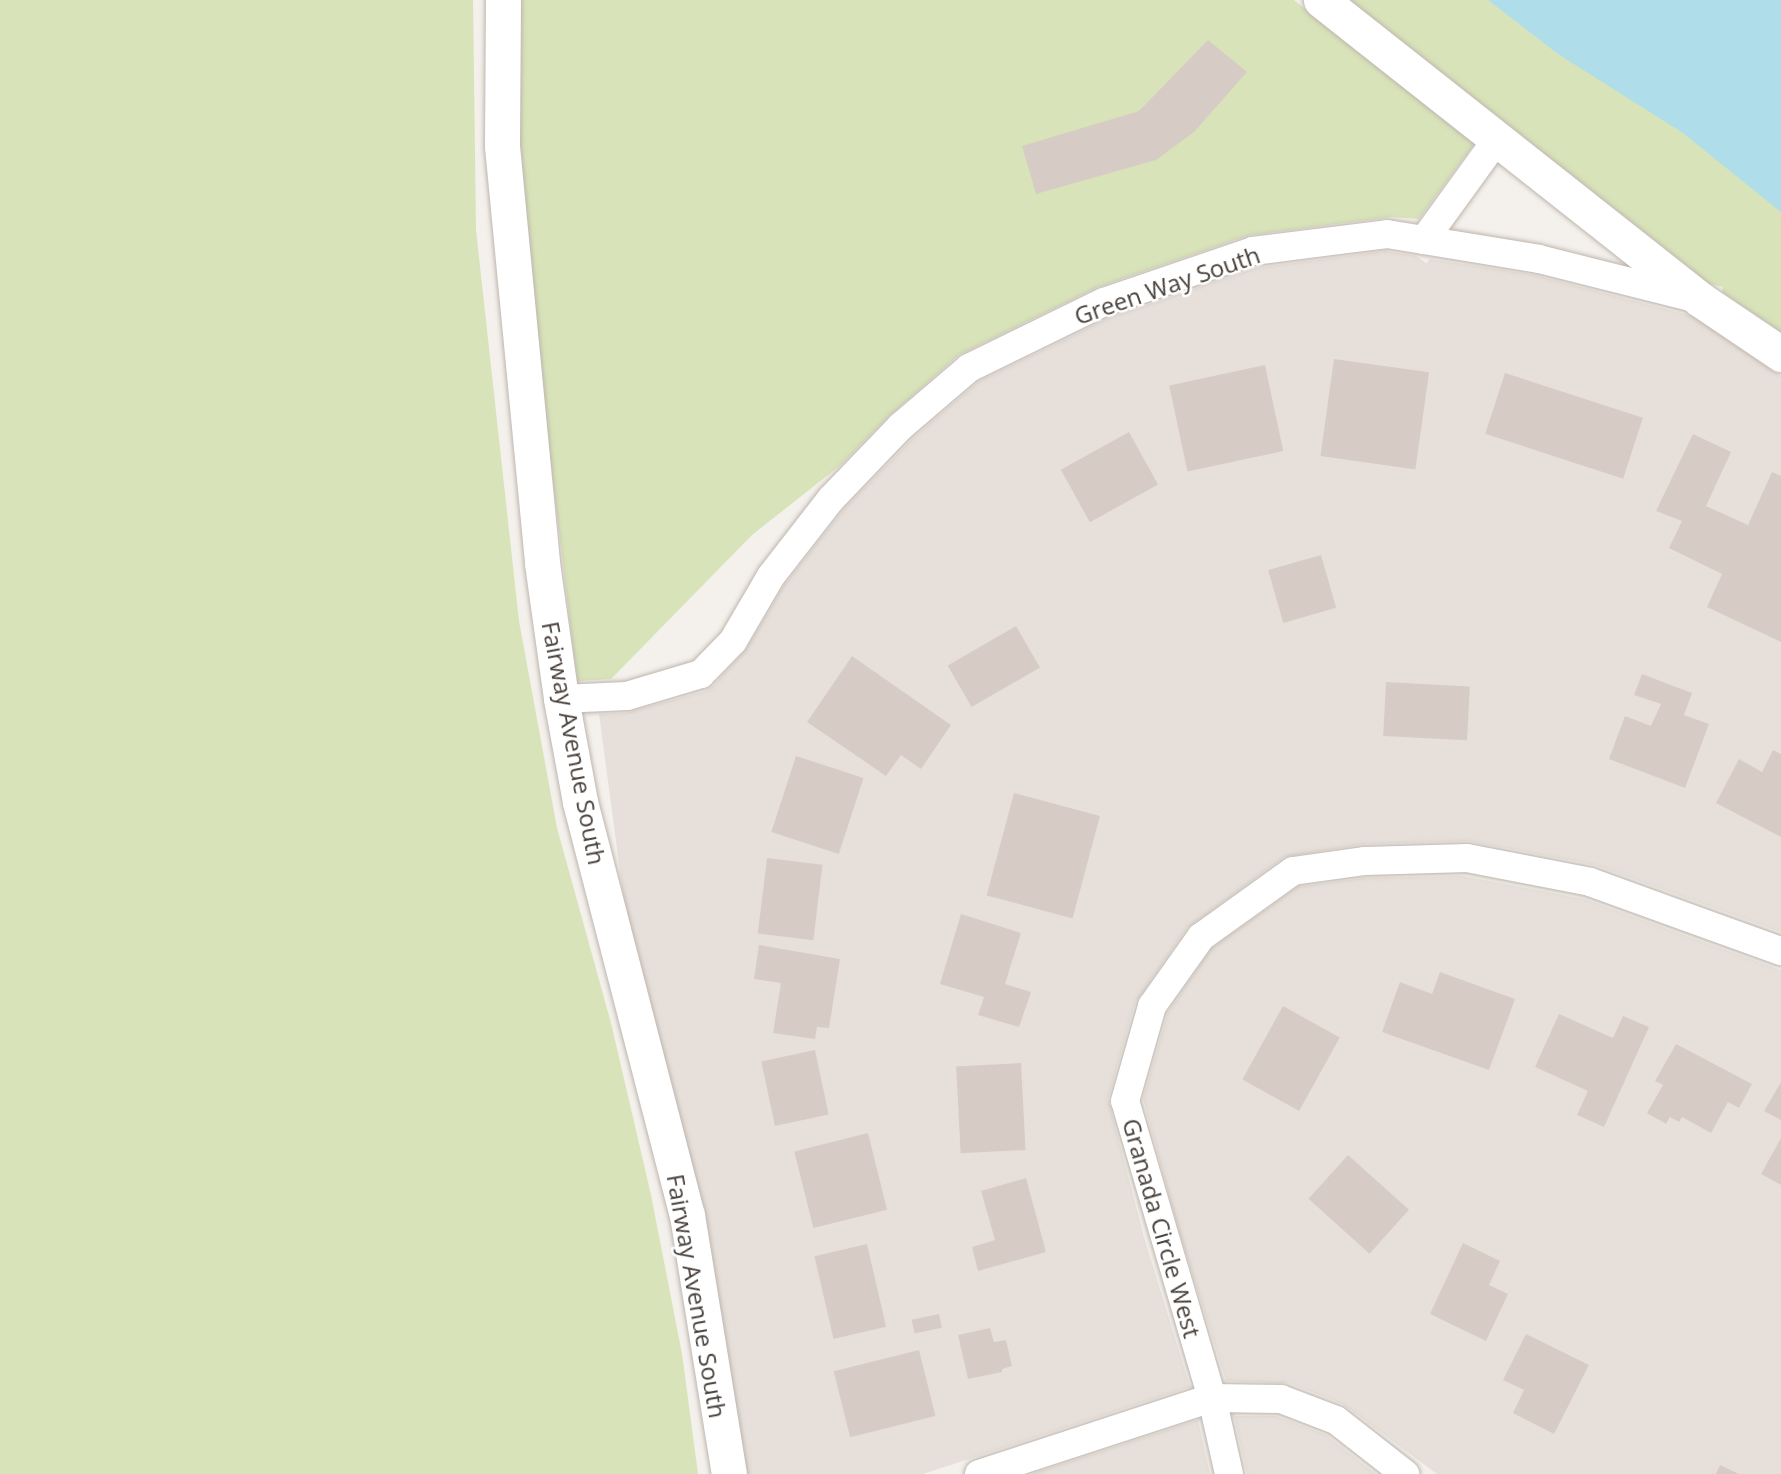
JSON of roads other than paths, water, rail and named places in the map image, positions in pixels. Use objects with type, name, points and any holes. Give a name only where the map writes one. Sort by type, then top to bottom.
[{"type":"street","name":"Fairway Avenue South","points":[[503,0],[502,146],[542,563],[561,699],[580,802],[687,1215],[729,1474]]},
{"type":"street","name":"Green Way South","points":[[1321,0],[1701,300],[1781,355]]},
{"type":"street","points":[[1424,240],[1497,139]]},
{"type":"street","name":"Green Way South","points":[[561,699],[627,696],[702,674],[733,641],[771,576],[831,499],[901,427],[969,368],[1104,302],[1254,251],[1387,234],[1539,258],[1701,300]]},
{"type":"street","name":"Granada Circle West","points":[[1229,1474],[1212,1398],[1125,1101],[1152,1006],[1200,937],[1293,871],[1365,860],[1467,859],[1590,882],[1781,951]]},
{"type":"street","points":[[978,1474],[1212,1398],[1281,1399],[1336,1420],[1405,1474]]},
{"type":"water","points":[[1488,0],[1781,0],[1781,212],[1683,133],[1558,54]]}]
